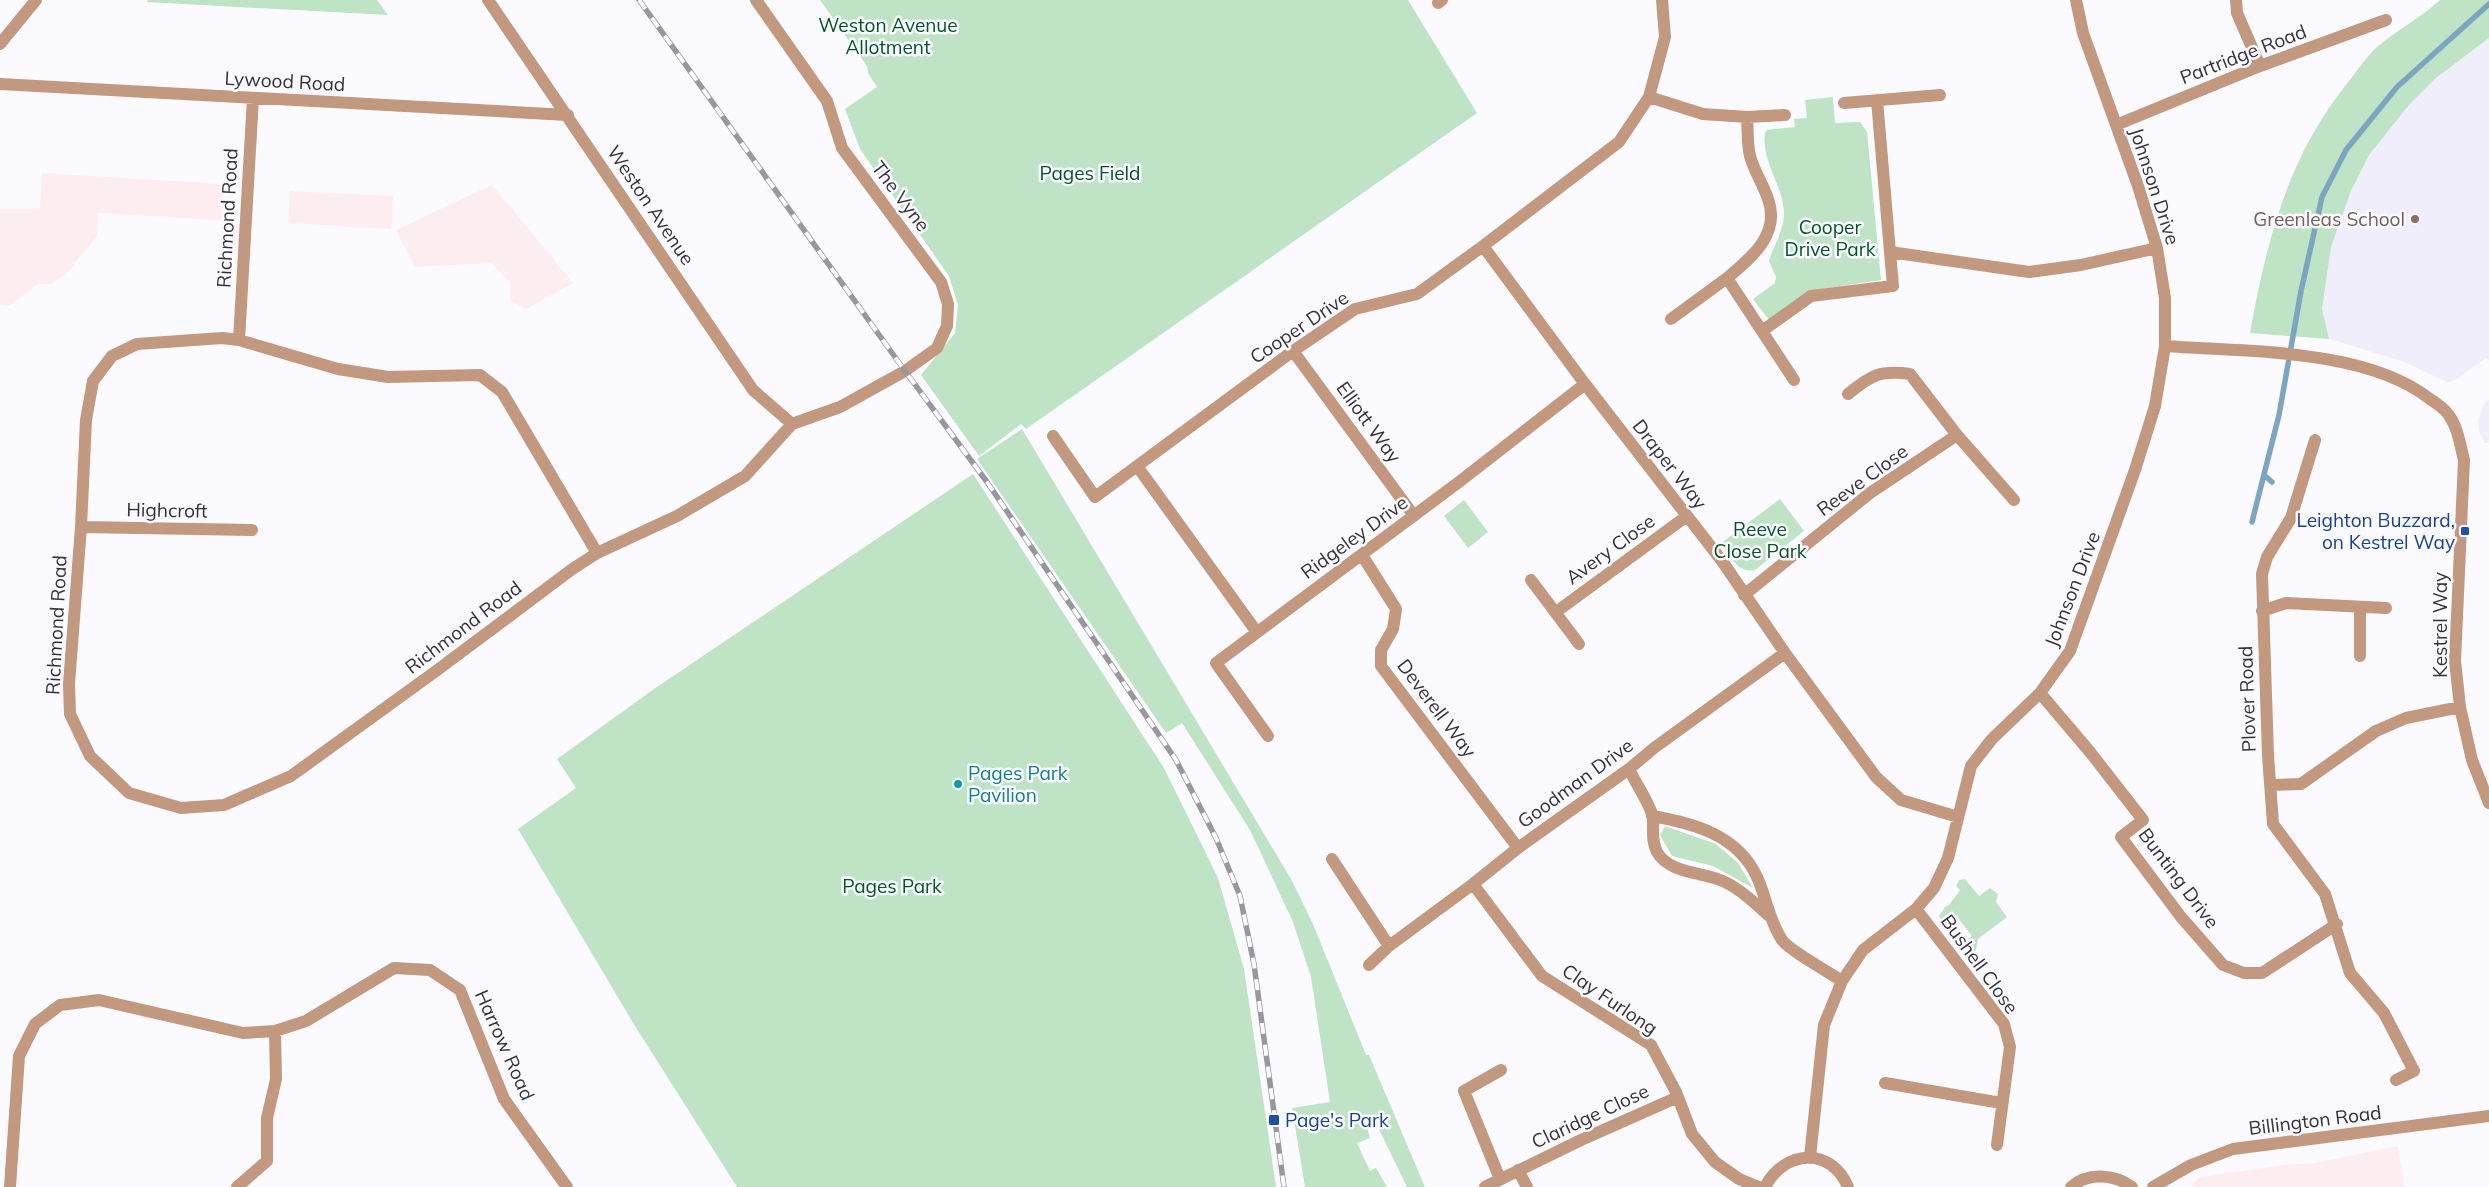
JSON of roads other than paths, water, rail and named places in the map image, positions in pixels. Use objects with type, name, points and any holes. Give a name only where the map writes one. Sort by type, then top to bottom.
[{"type":"street","points":[[0,44],[36,0]]},
{"type":"street","name":"Weston Avenue","points":[[488,0],[754,390],[792,424]]},
{"type":"street","name":"The Vyne","points":[[756,0],[827,101],[842,148],[941,282],[948,304],[947,326],[937,348],[905,371],[866,392]]},
{"type":"street","name":"Cooper Drive","points":[[1053,436],[1095,497],[1293,351],[1355,309],[1417,294],[1619,142],[1649,97],[1665,37],[1662,0]]},
{"type":"street","name":"Johnson Drive","points":[[1810,1157],[1824,1025],[1842,981],[1863,950],[1916,909],[1938,880],[1948,858],[1971,766],[1992,739],[2040,693],[2070,651],[2091,598],[2136,470],[2155,406],[2165,346],[2165,298],[2157,248],[2138,186],[2083,33],[2076,0]]},
{"type":"street","points":[[2236,0],[2237,13],[2260,66]]},
{"type":"street","name":"Partridge Road","points":[[2116,125],[2260,66],[2386,20]]},
{"type":"street","name":"Lywood Road","points":[[0,84],[568,115]]},
{"type":"street","points":[[1844,103],[1940,95]]},
{"type":"street","points":[[1649,97],[1703,114],[1747,117],[1785,115]]},
{"type":"street","name":"Richmond Road","points":[[239,340],[252,98]]},
{"type":"street","points":[[1762,331],[1811,296],[1893,286],[1877,100]]},
{"type":"street","points":[[1670,319],[1727,278],[1757,252],[1768,234],[1772,219],[1769,200],[1750,156],[1747,117]]},
{"type":"street","name":"Draper Way","points":[[1483,246],[1585,384],[1722,562],[1785,653],[1876,776],[1901,800],[1958,817]]},
{"type":"street","points":[[1890,252],[2029,272],[2081,264],[2157,248]]},
{"type":"street","points":[[1727,278],[1794,380]]},
{"type":"street","name":"Richmond Road","points":[[597,553],[502,392],[480,375],[388,377],[338,369],[239,340],[222,338],[138,344],[112,356],[93,381],[86,420],[81,527],[69,684],[70,714],[90,756],[129,793],[181,808],[224,805],[291,776],[597,553],[677,516],[745,476],[792,424],[840,407],[866,392]]},
{"type":"street","name":"Kestrel Way","points":[[2165,346],[2315,357],[2358,367],[2390,377],[2418,390],[2448,413],[2458,434],[2464,460],[2454,661],[2460,707],[2472,760],[2489,803]]},
{"type":"street","name":"Elliott Way","points":[[1293,351],[1414,516]]},
{"type":"street","points":[[1848,394],[1868,378],[1889,372],[1910,374],[1957,435],[2014,500]]},
{"type":"street","name":"Ridgeley Drive","points":[[1268,736],[1216,662],[1414,516],[1585,384]]},
{"type":"street","name":"Reeve Close","points":[[1744,595],[1870,493],[1957,435]]},
{"type":"street","name":"Plover Road","points":[[2315,440],[2292,518],[2267,557],[2262,574],[2262,611],[2273,824],[2325,894],[2337,924],[2350,974],[2384,1013],[2414,1071],[2396,1080]]},
{"type":"street","points":[[1137,466],[1256,631]]},
{"type":"street","name":"Avery Close","points":[[1556,612],[1687,516]]},
{"type":"street","name":"Highcroft","points":[[81,527],[252,530]]},
{"type":"street","name":"Deverell Way","points":[[1362,555],[1396,609],[1394,629],[1381,650],[1381,666],[1518,848]]},
{"type":"street","points":[[1531,580],[1579,644]]},
{"type":"street","points":[[2262,611],[2286,602],[2386,608]]},
{"type":"street","points":[[2360,607],[2360,656]]},
{"type":"street","name":"Goodman Drive","points":[[1369,965],[1389,946],[1518,848],[1629,770],[1654,748],[1785,653]]},
{"type":"street","name":"Bunting Drive","points":[[2040,693],[2090,752],[2143,820],[2121,837],[2181,917],[2223,965],[2244,973],[2262,973],[2337,924]]},
{"type":"street","points":[[2270,785],[2301,784],[2376,731],[2406,718],[2460,707]]},
{"type":"street","points":[[1629,770],[1652,816],[1651,831],[1657,853],[1672,866],[1684,871],[1705,874],[1727,883],[1749,898],[1768,915]]},
{"type":"street","points":[[1652,816],[1676,820],[1717,834],[1729,842],[1756,875],[1768,915],[1784,942],[1842,981]]},
{"type":"street","points":[[1332,860],[1389,946]]},
{"type":"street","name":"Clay Furlong","points":[[1473,884],[1542,976],[1651,1045],[1678,1097],[1692,1134],[1715,1162],[1739,1179],[1759,1187]]},
{"type":"street","name":"Bushell Close","points":[[1916,909],[2004,1024],[2010,1047],[2001,1103],[1997,1145]]},
{"type":"street","name":"Harrow Road","points":[[10,1187],[19,1056],[35,1024],[60,1005],[99,1000],[243,1033],[276,1031],[306,1021],[394,968],[430,970],[460,990],[504,1099],[567,1187]]},
{"type":"street","points":[[237,1187],[267,1161],[267,1118],[276,1079],[276,1031]]},
{"type":"street","points":[[1500,1180],[1464,1091],[1501,1070]]},
{"type":"street","points":[[1885,1083],[2001,1103]]},
{"type":"street","name":"Claridge Close","points":[[1485,1187],[1678,1097]]},
{"type":"street","name":"Billington Road","points":[[2153,1187],[2191,1165],[2234,1150],[2489,1116]]},
{"type":"street","points":[[1765,1187],[1771,1176],[1781,1166],[1793,1160],[1810,1157],[1824,1160],[1836,1168],[1845,1178],[1848,1187]]},
{"type":"street","name":"Claridge Close","points":[[1518,1170],[1527,1187]]},
{"type":"street","points":[[2071,1187],[2086,1178],[2102,1176],[2117,1178],[2132,1187]]},
{"type":"waterway","points":[[2252,522],[2279,415],[2301,291],[2322,197],[2346,150],[2397,87],[2489,4]]},
{"type":"waterway","points":[[2264,475],[2272,482]]},
{"type":"railway","points":[[639,0],[905,371],[987,482],[1176,760],[1216,838],[1240,896],[1254,964],[1284,1187]]},
{"type":"place","name":"Greenleas School","points":[[2415,219]]},
{"type":"place","name":"Leighton Buzzard, on Kestrel Way","points":[[2465,531]]},
{"type":"place","name":"Pages Park Pavilion","points":[[958,784]]},
{"type":"place","name":"Page's Park","points":[[1274,1120]]},
{"type":"park label","name":"Weston Avenue Allotment","points":[[888,36]]},
{"type":"park label","name":"Pages Field","points":[[1090,173]]},
{"type":"park label","name":"Cooper Drive Park","points":[[1830,238]]},
{"type":"park label","name":"Reeve Close Park","points":[[1760,540]]},
{"type":"park label","name":"Pages Park","points":[[892,886]]}]
